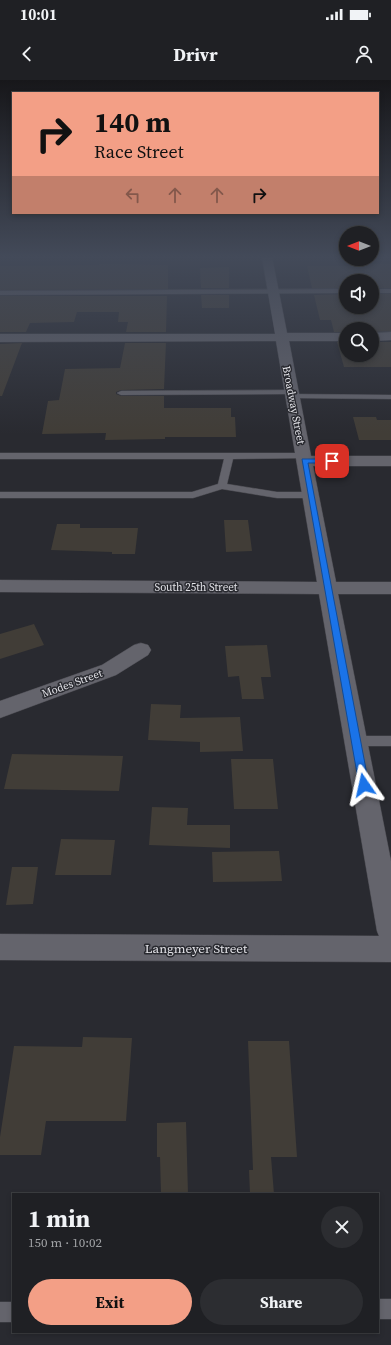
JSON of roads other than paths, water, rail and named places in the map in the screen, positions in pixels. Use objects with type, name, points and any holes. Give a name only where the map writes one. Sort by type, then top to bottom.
[{"type":"street","name":"Broadway Street","points":[[277,316],[391,931]]},
{"type":"street","points":[[379,336],[391,336]]},
{"type":"street","points":[[0,338],[339,337]]},
{"type":"street","points":[[304,459],[391,461]]},
{"type":"street","name":"South 25th Street","points":[[0,586],[391,588]]},
{"type":"street","name":"Modes Street","points":[[0,710],[109,670],[141,650]]},
{"type":"street","name":"Langmeyer Street","points":[[0,947],[391,949]]},
{"type":"lane","points":[[121,394],[292,394],[391,397]]},
{"type":"lane","points":[[0,456],[229,456],[304,459]]},
{"type":"lane","points":[[222,486],[229,456]]},
{"type":"lane","points":[[0,495],[193,495],[222,486],[277,495],[311,495]]},
{"type":"lane","points":[[356,741],[391,741]]},
{"type":"lane","points":[[379,1309],[391,1309]]},
{"type":"lane","points":[[0,1312],[12,1312]]}]
